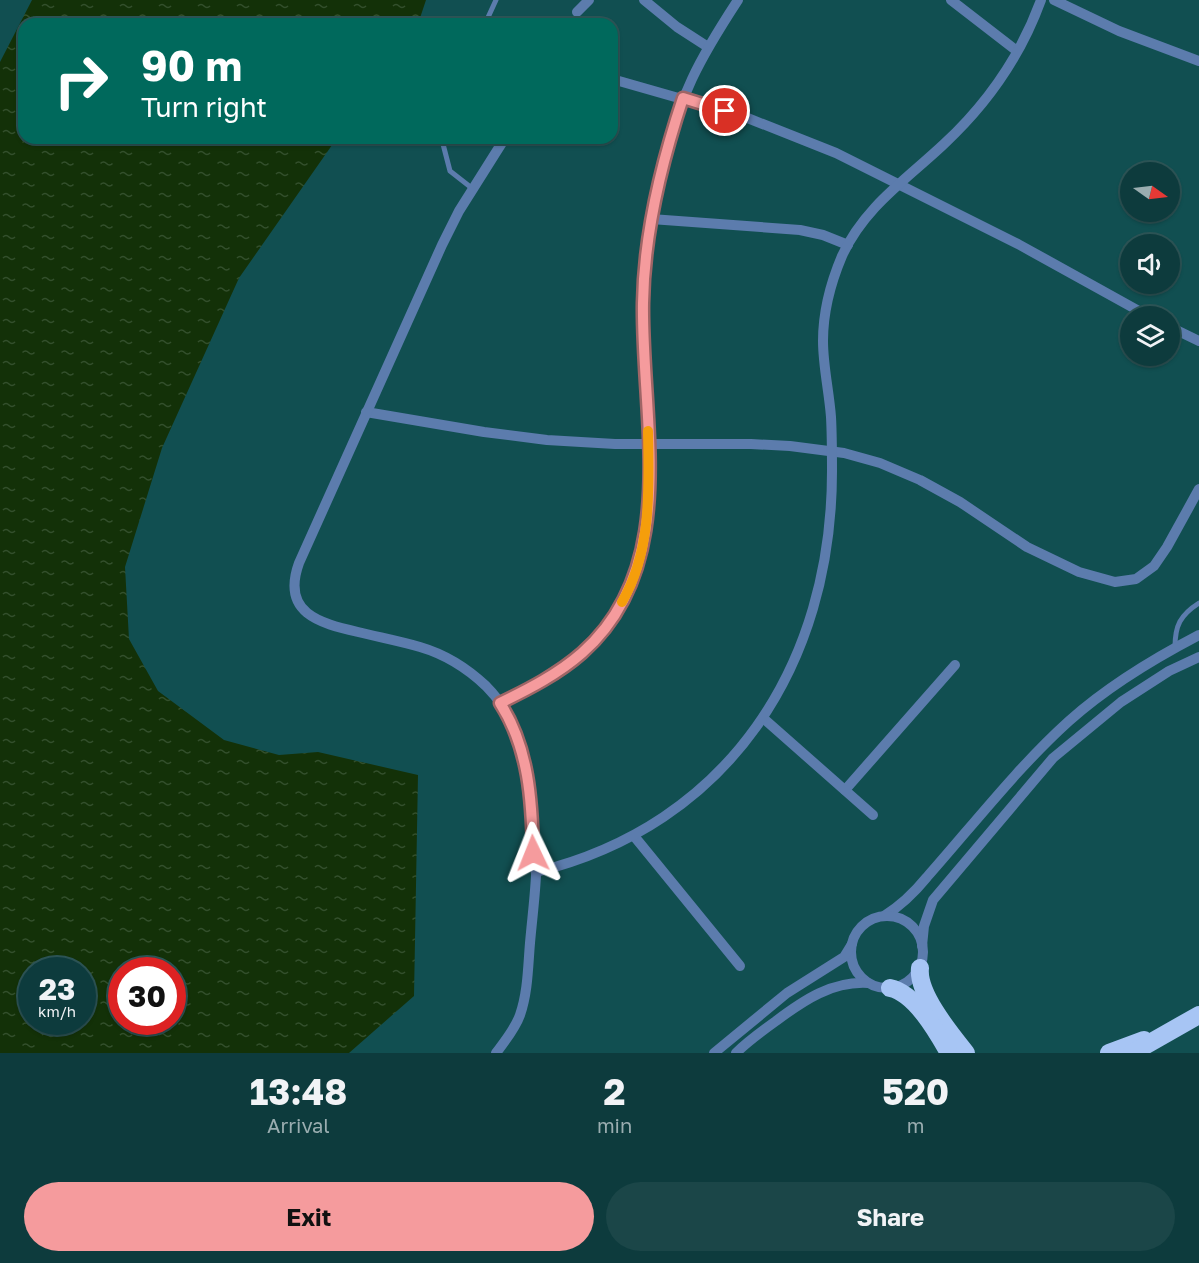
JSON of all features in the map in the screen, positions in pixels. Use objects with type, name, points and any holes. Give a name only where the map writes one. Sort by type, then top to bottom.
[{"type":"highway","points":[[920,968],[919,980],[928,999],[966,1053]]},
{"type":"highway","points":[[890,988],[903,993],[914,1003],[949,1053]]},
{"type":"highway","points":[[1132,1053],[1199,1015]]},
{"type":"highway","points":[[1110,1053],[1174,1029]]},
{"type":"street","points":[[577,12],[589,0]]},
{"type":"street","points":[[644,0],[677,27],[708,47]]},
{"type":"street","points":[[500,703],[545,679],[583,652],[604,630],[628,592],[638,566],[644,539],[649,483],[642,344],[646,254],[651,219],[667,150],[683,98],[708,47],[738,0]]},
{"type":"street","points":[[951,0],[1017,51]]},
{"type":"street","points":[[536,872],[578,861],[634,836],[678,807],[712,779],[738,751],[763,718],[796,659],[812,611],[827,541],[832,451],[824,356],[824,323],[836,273],[848,245],[870,213],[899,183],[974,115],[1017,51],[1041,0]]},
{"type":"street","points":[[1054,0],[1119,31],[1199,61]]},
{"type":"street","points":[[618,81],[683,98],[787,132],[899,183],[1018,244],[1130,306]]},
{"type":"street","points":[[496,1053],[514,1027],[524,1004],[536,872],[527,775],[515,731],[500,703],[476,677],[444,656],[421,647],[324,624],[308,615],[297,599],[294,581],[299,563],[442,245],[459,211],[501,144]]},
{"type":"street","points":[[651,219],[800,230],[823,235],[848,245]]},
{"type":"street","points":[[1180,332],[1199,341]]},
{"type":"street","points":[[366,412],[526,438],[648,444],[751,444],[832,451],[860,456],[920,480],[960,502],[1027,547],[1079,572],[1114,582],[1136,579],[1154,566],[1199,489]]},
{"type":"street","points":[[714,1053],[787,993],[844,957],[864,925],[904,903],[1013,779],[1070,721],[1136,671],[1199,635]]},
{"type":"street","points":[[922,946],[924,926],[933,900],[1053,758],[1120,702],[1169,671],[1199,657]]},
{"type":"street","points":[[845,790],[955,665]]},
{"type":"street","points":[[763,718],[873,815]]},
{"type":"street","points":[[634,836],[740,966]]},
{"type":"street","points":[[736,1053],[793,1007],[822,991],[852,982],[890,988],[911,980],[920,968],[923,953],[917,932],[906,921],[884,916]]},
{"type":"street","points":[[852,944],[854,966],[868,983]]},
{"type":"lane","points":[[488,18],[496,0]]},
{"type":"lane","points":[[443,144],[450,171],[474,190]]},
{"type":"lane","points":[[1175,647],[1175,632],[1180,621],[1188,610],[1199,603]]},
{"type":"water","points":[[32,0],[426,0],[420,18],[23,18]]},
{"type":"water","points":[[18,27],[18,144],[333,144],[239,278],[162,448],[125,567],[129,639],[158,691],[224,740],[279,755],[318,752],[418,775],[414,996],[349,1053],[0,1053],[0,62]]},
{"type":"slow traffic","points":[[622,602],[638,566],[644,539],[649,483],[648,431]]},
{"type":"route","points":[[533,853],[531,811],[522,751],[511,721],[500,703],[545,679],[583,652],[604,630],[633,580],[644,539],[648,506],[648,423],[642,344],[646,254],[651,219],[667,150],[683,98],[725,111]]}]
